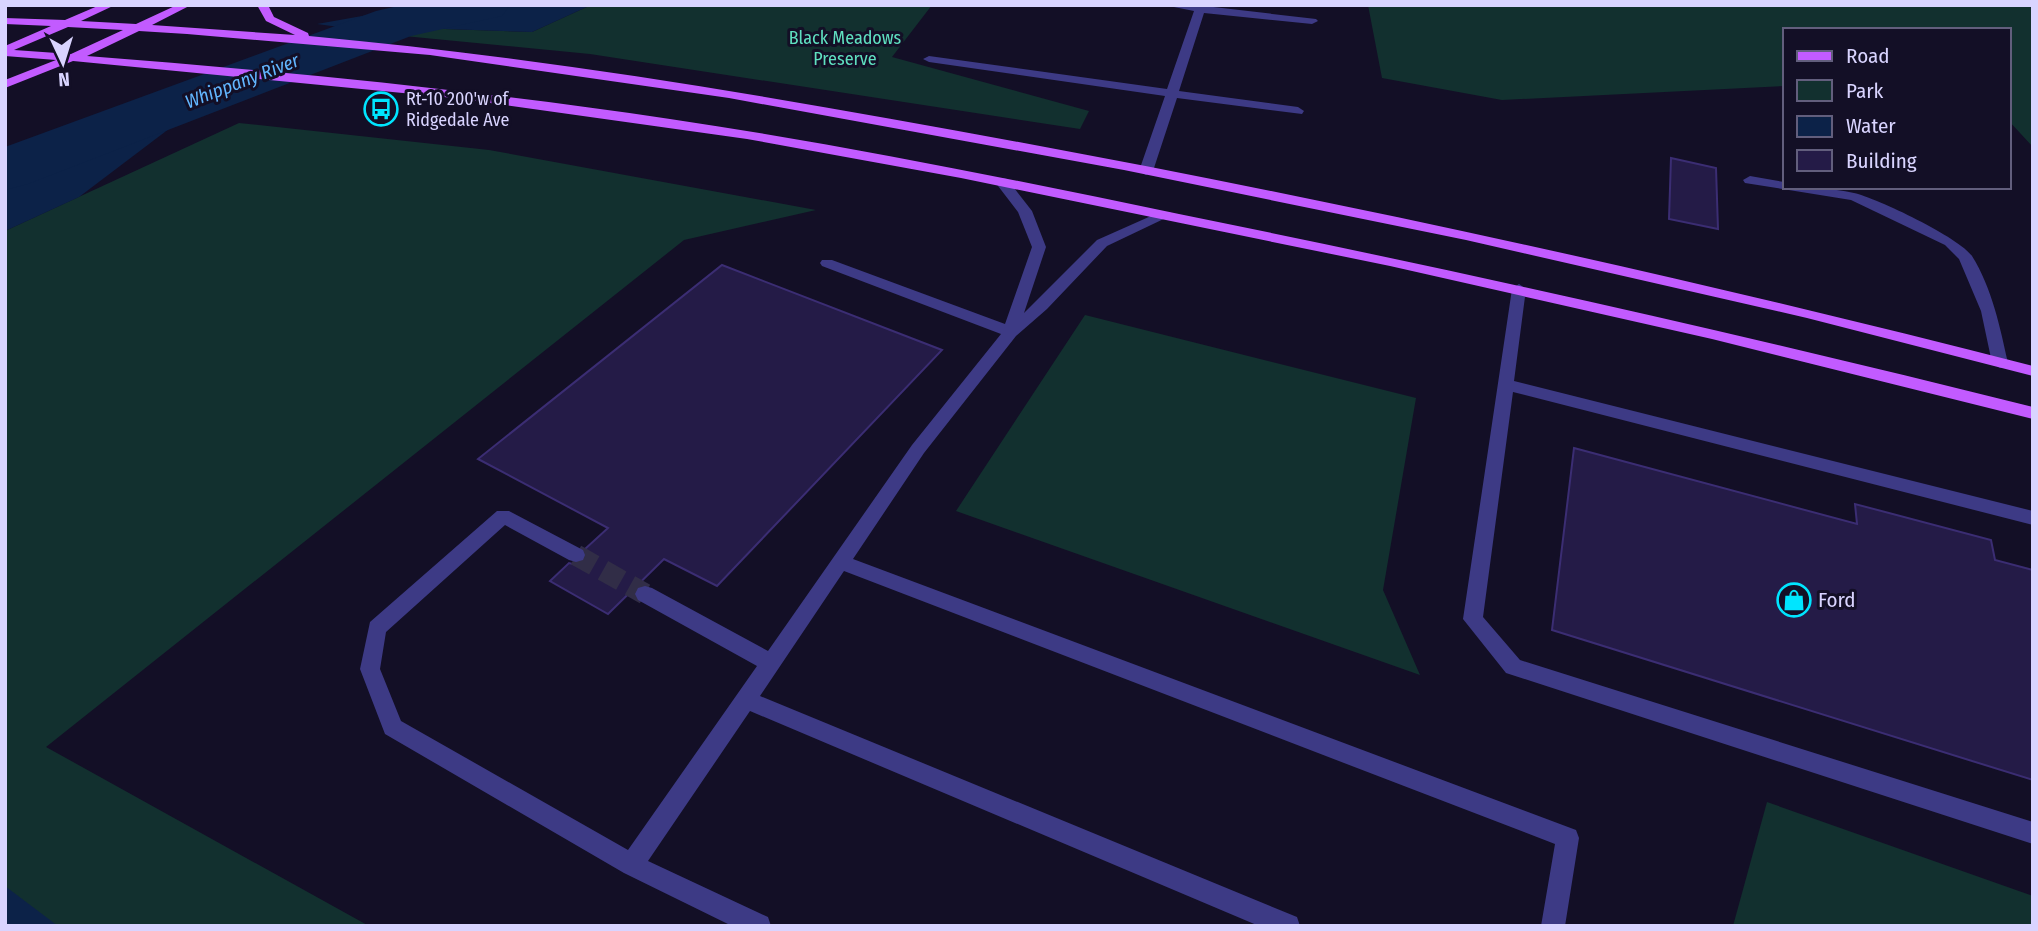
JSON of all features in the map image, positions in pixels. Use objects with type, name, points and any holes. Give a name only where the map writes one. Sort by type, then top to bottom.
[{"type":"main road","points":[[5,52],[110,5]]},
{"type":"main road","points":[[5,85],[72,58],[186,5]]},
{"type":"main road","points":[[261,5],[270,19],[314,40]]},
{"type":"main road","points":[[5,21],[138,27],[314,40],[486,58],[696,88],[1146,171],[1516,246],[2033,372]]},
{"type":"main road","points":[[5,52],[426,90],[622,116],[1002,182],[1519,289],[1885,375],[2033,413]]},
{"type":"lane","points":[[1169,5],[1312,22]]},
{"type":"lane","points":[[1146,171],[1200,9]]},
{"type":"lane","points":[[929,59],[1297,111]]},
{"type":"lane","points":[[1750,180],[1783,186]]},
{"type":"lane","points":[[1002,182],[1025,211],[1039,247],[1011,332]]},
{"type":"lane","points":[[1805,189],[1854,197],[1950,242],[1965,257],[1989,311],[2000,363]]},
{"type":"lane","points":[[632,865],[918,449],[1011,332],[1042,306],[1102,243],[1165,215]]},
{"type":"lane","points":[[827,263],[1011,332]]},
{"type":"lane","points":[[1519,289],[1473,619],[1513,667],[2033,834]]},
{"type":"lane","points":[[1507,385],[2033,518]]},
{"type":"lane","points":[[576,555],[503,516],[377,628],[370,669],[393,727],[632,865],[760,926]]},
{"type":"lane","points":[[841,562],[1568,838],[1553,926]]},
{"type":"lane","points":[[645,594],[771,663]]},
{"type":"lane","points":[[746,700],[1288,926]]},
{"type":"green space","name":"Black Meadows Preserve","points":[[591,5],[932,5],[892,57],[1089,111],[1080,129],[590,54],[404,36],[417,28],[532,32]]},
{"type":"green space","points":[[1368,5],[2033,5],[2033,147],[2010,122],[2010,28],[1783,28],[1783,86],[1502,100],[1382,78]]},
{"type":"green space","points":[[239,123],[489,150],[816,210],[684,240],[46,747],[369,926],[5,926],[5,231]]},
{"type":"green space","points":[[1085,315],[1416,398],[1383,590],[1420,675],[956,511]]},
{"type":"green space","points":[[1767,802],[2033,896],[2033,926],[1733,926]]},
{"type":"water","points":[[424,5],[591,5],[532,32],[417,28],[404,36],[317,24]]},
{"type":"water","points":[[135,110],[182,119],[79,197],[5,231],[5,162]]},
{"type":"water","points":[[5,886],[58,926],[5,926]]},
{"type":"building","points":[[1671,158],[1716,168],[1718,229],[1669,219]]},
{"type":"building","points":[[722,265],[942,350],[717,586],[664,559],[608,614],[550,581],[569,563],[577,565],[585,561],[585,549],[608,528],[478,459]]},
{"type":"building","name":"Ford","points":[[1574,448],[1857,524],[1855,504],[1991,540],[1995,560],[2033,570],[2033,780],[1552,630]]},
{"type":"waterway","name":"Whippany River","points":[[5,170],[396,23],[483,5]]},
{"type":"tunnel","points":[[576,555],[645,594]]},
{"type":"place","name":"Rt-10 200'w of Ridgedale Ave","points":[[381,109]]},
{"type":"place","name":"Ford","points":[[1794,600]]}]
